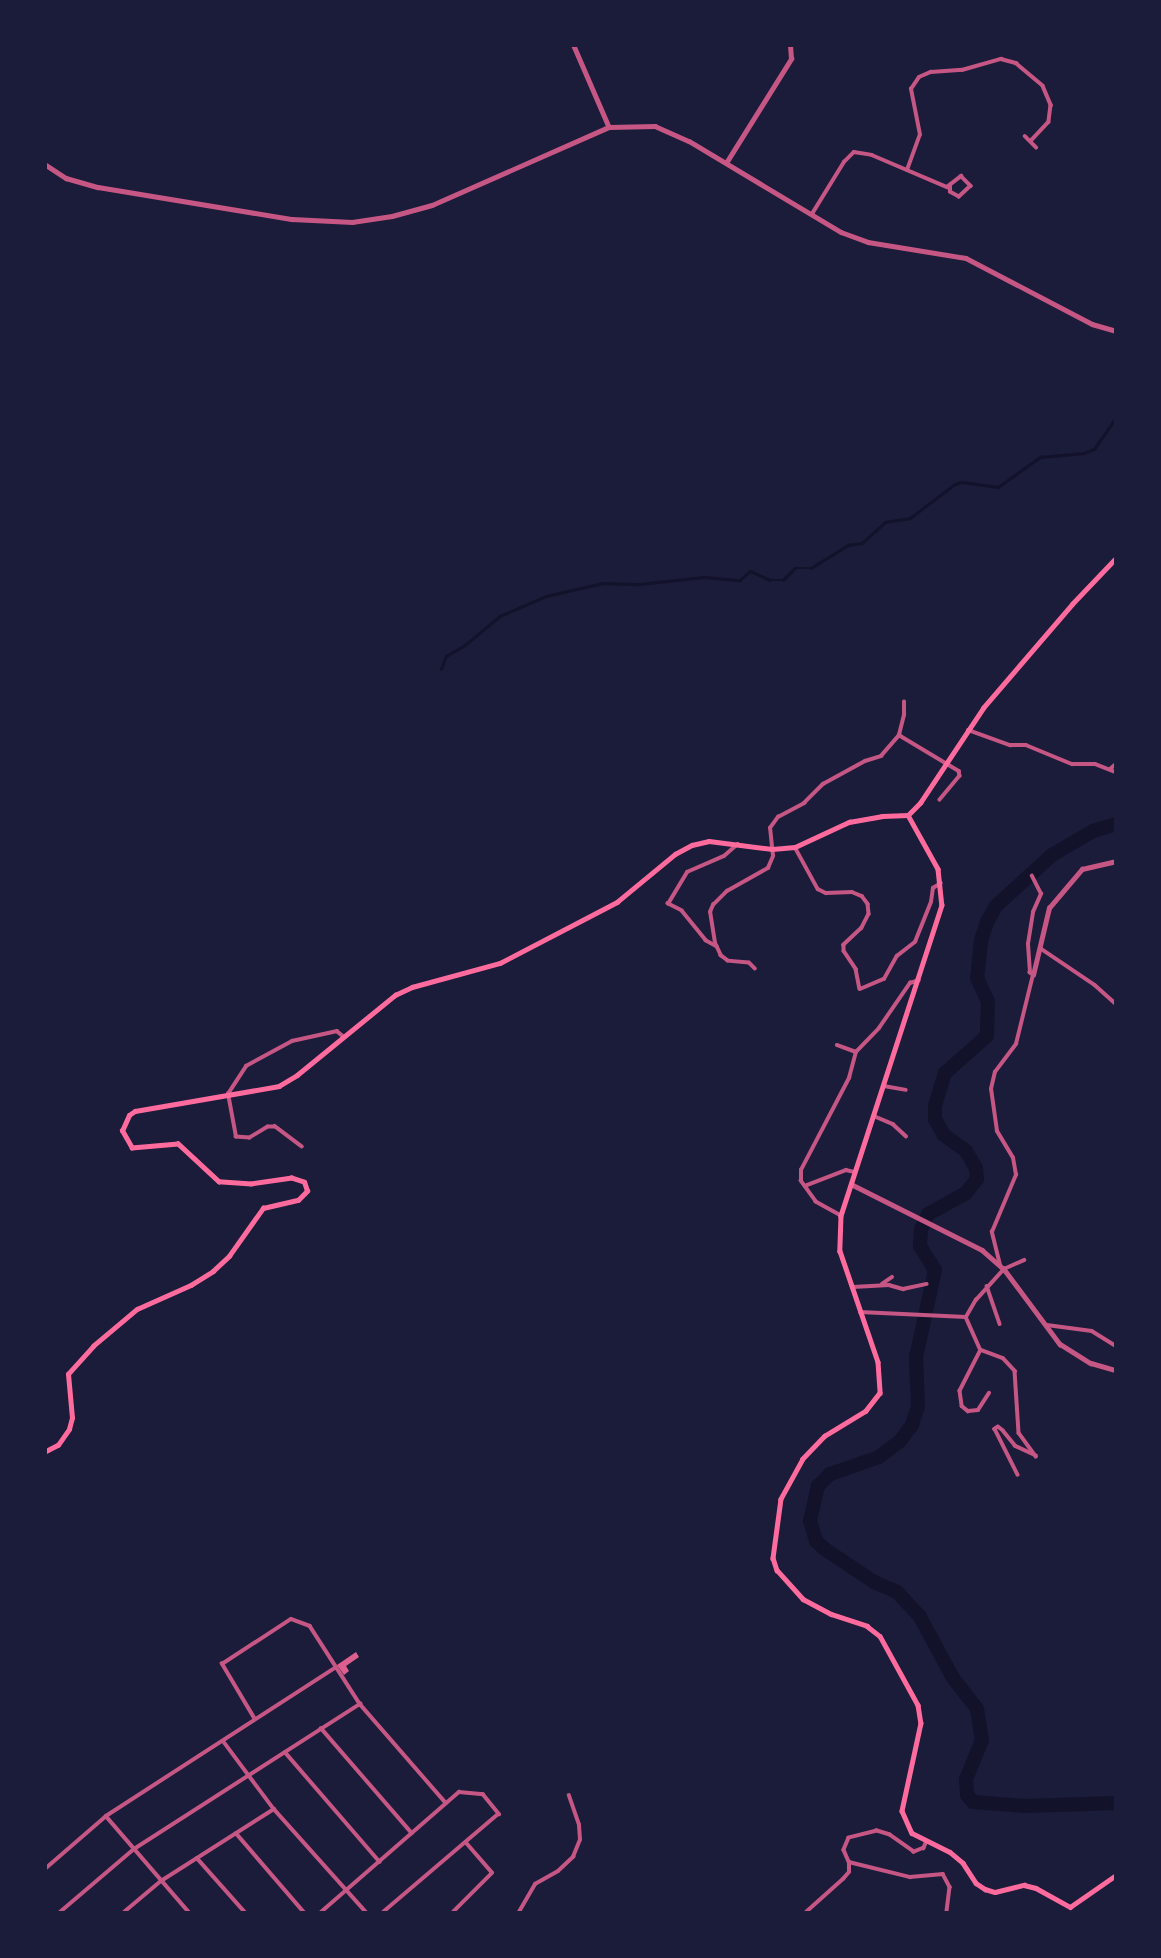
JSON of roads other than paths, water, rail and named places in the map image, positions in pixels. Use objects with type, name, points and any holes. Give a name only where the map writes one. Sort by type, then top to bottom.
[{"type":"main road","points":[[46,1451],[58,1444],[69,1429],[72,1418],[68,1374],[93,1346],[137,1310],[191,1285],[213,1270],[229,1256],[263,1208],[298,1200],[306,1195],[306,1187],[298,1179],[251,1184],[219,1182],[178,1144],[132,1148],[125,1140],[123,1126],[135,1111],[279,1086],[297,1075],[395,995],[412,987],[493,967],[617,902],[675,854],[692,845],[709,841],[772,849],[795,848],[849,822],[908,815],[915,811],[983,708],[1115,558]]},
{"type":"main road","points":[[908,815],[937,870],[941,883],[942,905],[841,1216],[840,1251],[878,1362],[881,1384],[878,1398],[866,1411],[818,1440],[803,1459],[781,1499],[773,1558],[777,1570],[803,1599],[831,1614],[867,1626],[880,1636],[893,1655],[921,1713],[902,1811],[904,1821],[912,1833],[963,1863],[976,1883],[995,1892],[1024,1885],[1036,1888],[1070,1907],[1115,1875]]},
{"type":"street","points":[[574,46],[608,127]]},
{"type":"street","points":[[726,163],[791,59],[790,46]]},
{"type":"street","points":[[907,170],[920,135],[911,89],[919,77],[931,72],[961,70],[1001,60],[1016,63],[1043,86],[1051,105],[1049,122],[1031,141]]},
{"type":"street","points":[[46,165],[66,178],[98,187],[292,219],[352,222],[392,216],[432,205],[608,127],[642,124],[664,129],[841,232],[868,242],[966,258],[1092,324],[1115,331]]},
{"type":"street","points":[[1025,136],[1036,147]]},
{"type":"street","points":[[811,216],[844,162],[854,152],[866,153],[950,187]]},
{"type":"street","points":[[961,176],[971,186],[960,197],[950,192],[950,187],[961,176]]},
{"type":"street","points":[[755,969],[749,963],[728,961],[721,956],[710,912],[713,905],[727,891],[764,872],[772,863],[770,828],[778,817],[804,803],[823,785],[865,761],[881,756],[899,735],[904,702]]},
{"type":"street","points":[[968,730],[1010,745],[1026,745],[1072,764],[1095,764],[1115,772]]},
{"type":"street","points":[[899,735],[947,762],[960,776],[940,800]]},
{"type":"street","points":[[1111,769],[1115,764]]},
{"type":"street","points":[[717,947],[706,941],[682,911],[668,904],[687,872],[724,856],[738,845]]},
{"type":"street","points":[[795,848],[818,889],[826,893],[852,892],[862,896],[868,904],[869,914],[862,928],[844,945],[856,969],[860,989],[884,979],[897,956],[915,942],[931,902],[933,888],[941,883]]},
{"type":"street","points":[[1002,1267],[992,1232],[1016,1175],[1013,1158],[997,1131],[991,1089],[995,1072],[1016,1044],[1049,908],[1074,876],[1089,866],[1115,861]]},
{"type":"street","points":[[1032,876],[1041,894],[1033,912],[1028,944],[1030,973],[1033,975]]},
{"type":"street","points":[[1040,948],[1095,985],[1115,1004]]},
{"type":"street","points":[[841,1216],[816,1202],[799,1176],[849,1078],[856,1052],[879,1028],[910,983],[919,980]]},
{"type":"street","points":[[303,1147],[275,1127],[268,1127],[250,1138],[236,1136],[228,1094],[246,1066],[292,1041],[337,1031],[343,1036]]},
{"type":"street","points":[[837,1045],[856,1052]]},
{"type":"street","points":[[884,1086],[906,1090]]},
{"type":"street","points":[[874,1116],[893,1124],[906,1136]]},
{"type":"street","points":[[804,1186],[846,1170],[855,1172]]},
{"type":"street","points":[[852,1184],[982,1250],[1002,1267],[1060,1344],[1078,1356],[1115,1370]]},
{"type":"street","points":[[966,1317],[1002,1267],[1024,1260]]},
{"type":"street","points":[[880,1285],[892,1277]]},
{"type":"street","points":[[851,1288],[880,1285],[904,1289],[926,1284]]},
{"type":"street","points":[[987,1286],[1000,1324]]},
{"type":"street","points":[[859,1312],[966,1317]]},
{"type":"street","points":[[966,1317],[981,1350],[1003,1358],[1015,1371],[1019,1433],[1036,1456],[1014,1446],[1003,1431],[998,1427],[995,1429],[1018,1475]]},
{"type":"street","points":[[1047,1325],[1092,1331],[1115,1346]]},
{"type":"street","points":[[981,1350],[960,1391],[962,1406],[968,1411],[978,1410],[989,1393]]},
{"type":"street","points":[[254,1718],[222,1664],[290,1619],[310,1626],[360,1704],[446,1803]]},
{"type":"street","points":[[46,1868],[106,1816],[336,1667]]},
{"type":"street","points":[[61,1913],[134,1849],[360,1704]]},
{"type":"street","points":[[321,1728],[412,1833]]},
{"type":"street","points":[[224,1741],[247,1776],[366,1913]]},
{"type":"street","points":[[285,1752],[380,1862]]},
{"type":"street","points":[[321,1913],[459,1792],[483,1794],[499,1814],[384,1913]]},
{"type":"street","points":[[519,1913],[535,1884],[558,1871],[573,1857],[580,1840],[579,1825],[569,1797]]},
{"type":"street","points":[[127,1912],[161,1881],[274,1808]]},
{"type":"street","points":[[106,1816],[189,1913]]},
{"type":"street","points":[[806,1913],[849,1872],[846,1843],[849,1838],[877,1831],[886,1833],[914,1852],[924,1848],[927,1841]]},
{"type":"street","points":[[236,1833],[304,1913]]},
{"type":"street","points":[[453,1913],[492,1873],[466,1843]]},
{"type":"street","points":[[197,1857],[244,1913]]},
{"type":"street","points":[[849,1862],[915,1878],[930,1873],[943,1874],[950,1887],[947,1913]]},
{"type":"waterway","points":[[441,669],[446,656],[465,645],[500,616],[546,596],[603,583],[639,584],[704,577],[740,580],[750,571],[770,580],[783,580],[795,568],[811,568],[848,545],[862,543],[885,522],[910,518],[955,484],[962,482],[998,487],[1040,457],[1084,453],[1094,449],[1116,418]]},
{"type":"waterway","points":[[1116,824],[1093,831],[1052,855],[996,906],[987,922],[981,941],[977,978],[988,1002],[987,1036],[945,1073],[935,1106],[935,1119],[944,1135],[966,1151],[976,1168],[977,1179],[966,1193],[928,1214],[921,1230],[920,1246],[935,1270],[916,1357],[918,1406],[912,1425],[900,1441],[879,1457],[830,1474],[818,1486],[810,1521],[816,1541],[826,1550],[874,1582],[897,1592],[920,1617],[953,1678],[977,1709],[982,1740],[966,1779],[967,1795],[973,1802],[1025,1806],[1116,1803]]}]
